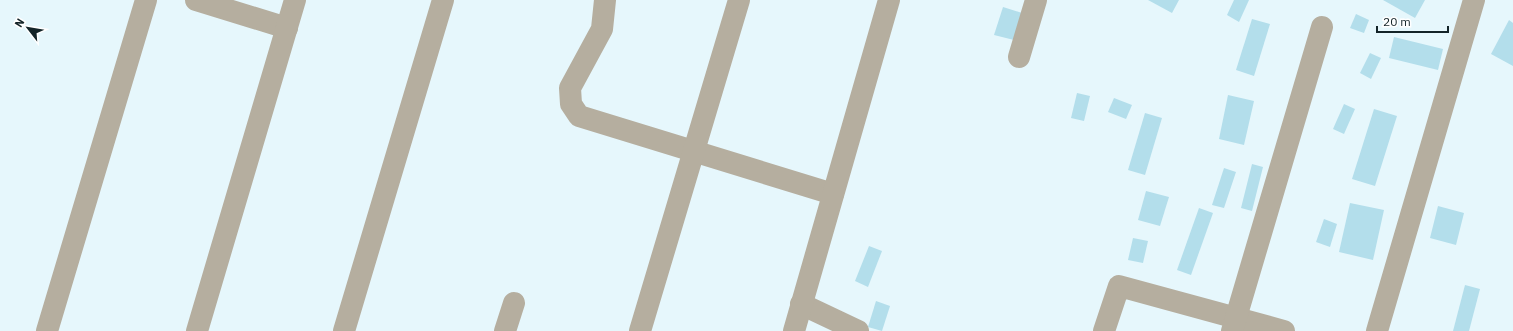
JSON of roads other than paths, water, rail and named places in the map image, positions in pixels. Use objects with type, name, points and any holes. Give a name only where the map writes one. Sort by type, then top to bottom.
[{"type":"street","points":[[47,331],[146,0]]},
{"type":"street","points":[[196,0],[287,28]]},
{"type":"street","points":[[197,331],[296,0]]},
{"type":"street","points":[[344,331],[444,0]]},
{"type":"street","points":[[605,0],[602,29],[570,88],[571,104],[579,116],[833,194]]},
{"type":"street","points":[[640,331],[739,0]]},
{"type":"street","points":[[794,331],[889,0]]},
{"type":"street","points":[[1019,57],[1036,0]]},
{"type":"street","points":[[1377,331],[1474,0]]},
{"type":"street","points":[[1234,324],[1322,27]]},
{"type":"street","points":[[1104,331],[1119,286],[1234,324],[1284,331]]},
{"type":"street","points":[[505,331],[514,303]]},
{"type":"street","points":[[801,304],[858,331]]}]
